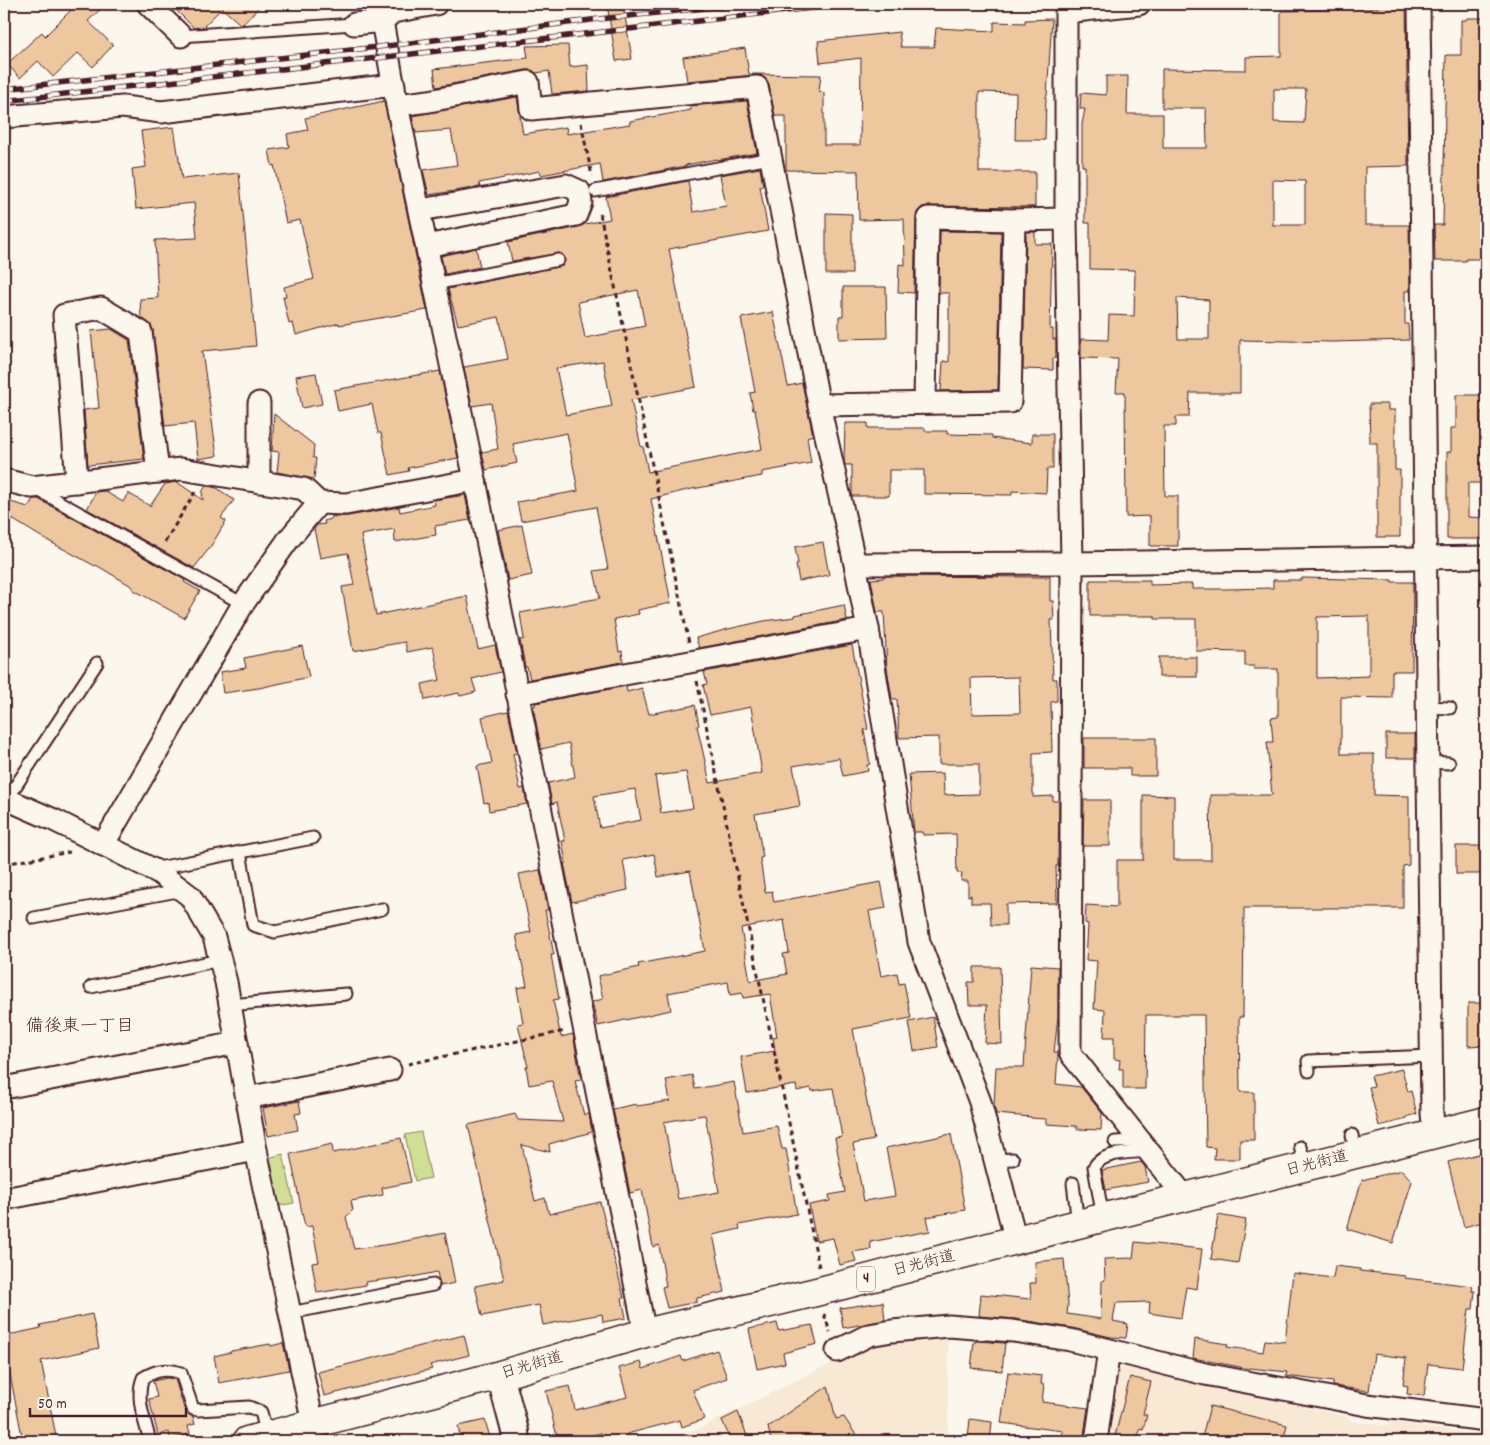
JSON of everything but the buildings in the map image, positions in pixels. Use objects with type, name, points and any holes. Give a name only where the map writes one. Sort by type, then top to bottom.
[{"type":"highway","name":"日光街道","points":[[257,1438],[500,1375],[645,1334],[822,1298],[1016,1241],[1185,1197],[1303,1157],[1354,1145],[1434,1135],[1486,1121]]},
{"type":"street","points":[[148,4],[181,36]]},
{"type":"street","points":[[354,24],[381,13],[436,4]]},
{"type":"street","points":[[1139,4],[1066,12],[1066,219],[1072,563],[1070,1053],[1185,1197]]},
{"type":"street","points":[[1419,4],[1427,762],[1432,1056],[1437,1077],[1432,1113],[1434,1135]]},
{"type":"street","points":[[381,13],[395,95],[475,480],[645,1334]]},
{"type":"street","points":[[4,117],[123,107],[161,112],[395,95],[429,101],[528,82],[531,109],[757,87],[818,404],[868,629],[919,942],[1004,1160],[1016,1241]]},
{"type":"street","points":[[420,210],[566,184],[579,191],[581,202],[576,215],[427,246]]},
{"type":"street","points":[[925,403],[928,218],[1066,219]]},
{"type":"street","points":[[818,404],[1010,402],[1014,220]]},
{"type":"street","points":[[76,482],[64,315],[101,308],[141,332],[158,472]]},
{"type":"street","points":[[259,402],[259,482]]},
{"type":"street","points":[[4,480],[32,487],[181,469],[304,489],[319,503],[346,504],[475,480]]},
{"type":"street","points":[[103,845],[242,604],[288,540],[319,503]]},
{"type":"street","points":[[855,564],[1486,557]]},
{"type":"street","points":[[517,694],[868,629]]},
{"type":"street","points":[[5,798],[54,820],[151,869],[183,890],[190,896],[214,937],[230,1005],[256,1150],[313,1424]]},
{"type":"street","points":[[4,1088],[237,1043]]},
{"type":"street","points":[[246,1098],[390,1070]]},
{"type":"street","points":[[4,1199],[256,1150]]},
{"type":"street","points":[[837,1351],[869,1335],[949,1326],[1013,1331],[1070,1340],[1205,1374],[1367,1405],[1486,1420]]},
{"type":"street","points":[[1096,1441],[1109,1350]]},
{"type":"street","points":[[500,1375],[516,1441]]},
{"type":"lane","points":[[181,36],[354,24]]},
{"type":"lane","points":[[595,191],[771,158]]},
{"type":"lane","points":[[434,284],[558,260]]},
{"type":"lane","points":[[32,487],[242,604]]},
{"type":"lane","points":[[5,798],[97,663]]},
{"type":"lane","points":[[1427,708],[1450,708]]},
{"type":"lane","points":[[1427,762],[1449,763]]},
{"type":"lane","points":[[151,869],[313,838]]},
{"type":"lane","points":[[240,852],[252,925],[275,932],[382,909]]},
{"type":"lane","points":[[34,918],[183,890]]},
{"type":"lane","points":[[91,987],[220,960]]},
{"type":"lane","points":[[230,1005],[346,994]]},
{"type":"lane","points":[[1310,1071],[1308,1062],[1432,1056]]},
{"type":"lane","points":[[1115,1142],[1144,1146]]},
{"type":"lane","points":[[1090,1221],[1094,1167],[1097,1161],[1107,1156],[1144,1146]]},
{"type":"lane","points":[[1073,1183],[1090,1221]]},
{"type":"lane","points":[[290,1313],[434,1285]]},
{"type":"lane","points":[[150,1441],[142,1410],[139,1388],[143,1378],[153,1372],[170,1369],[181,1373],[194,1409],[249,1407],[261,1412],[257,1438]]},
{"type":"path","points":[[577,104],[693,661],[822,1298],[837,1351]]},
{"type":"path","points":[[157,556],[206,474]]},
{"type":"path","points":[[4,864],[103,845]]},
{"type":"path","points":[[390,1070],[399,1066],[584,1027]]},
{"type":"shaded area","points":[[948,1328],[948,1441],[639,1441],[697,1430],[811,1373],[879,1342]]},
{"type":"shaded area","points":[[1125,1367],[1346,1416],[1351,1421],[1385,1425],[1393,1422],[1486,1436],[1486,1441],[1109,1441],[1114,1370]]},
{"type":"green space","points":[[421,1132],[431,1178],[415,1181],[405,1135]]},
{"type":"green space","points":[[283,1154],[294,1203],[278,1206],[268,1158]]},
{"type":"railway","points":[[4,89],[387,46],[599,19],[745,4]]},
{"type":"railway","points":[[4,101],[846,4]]},
{"type":"district","name":"備後東一丁目","points":[[80,1027]]}]
